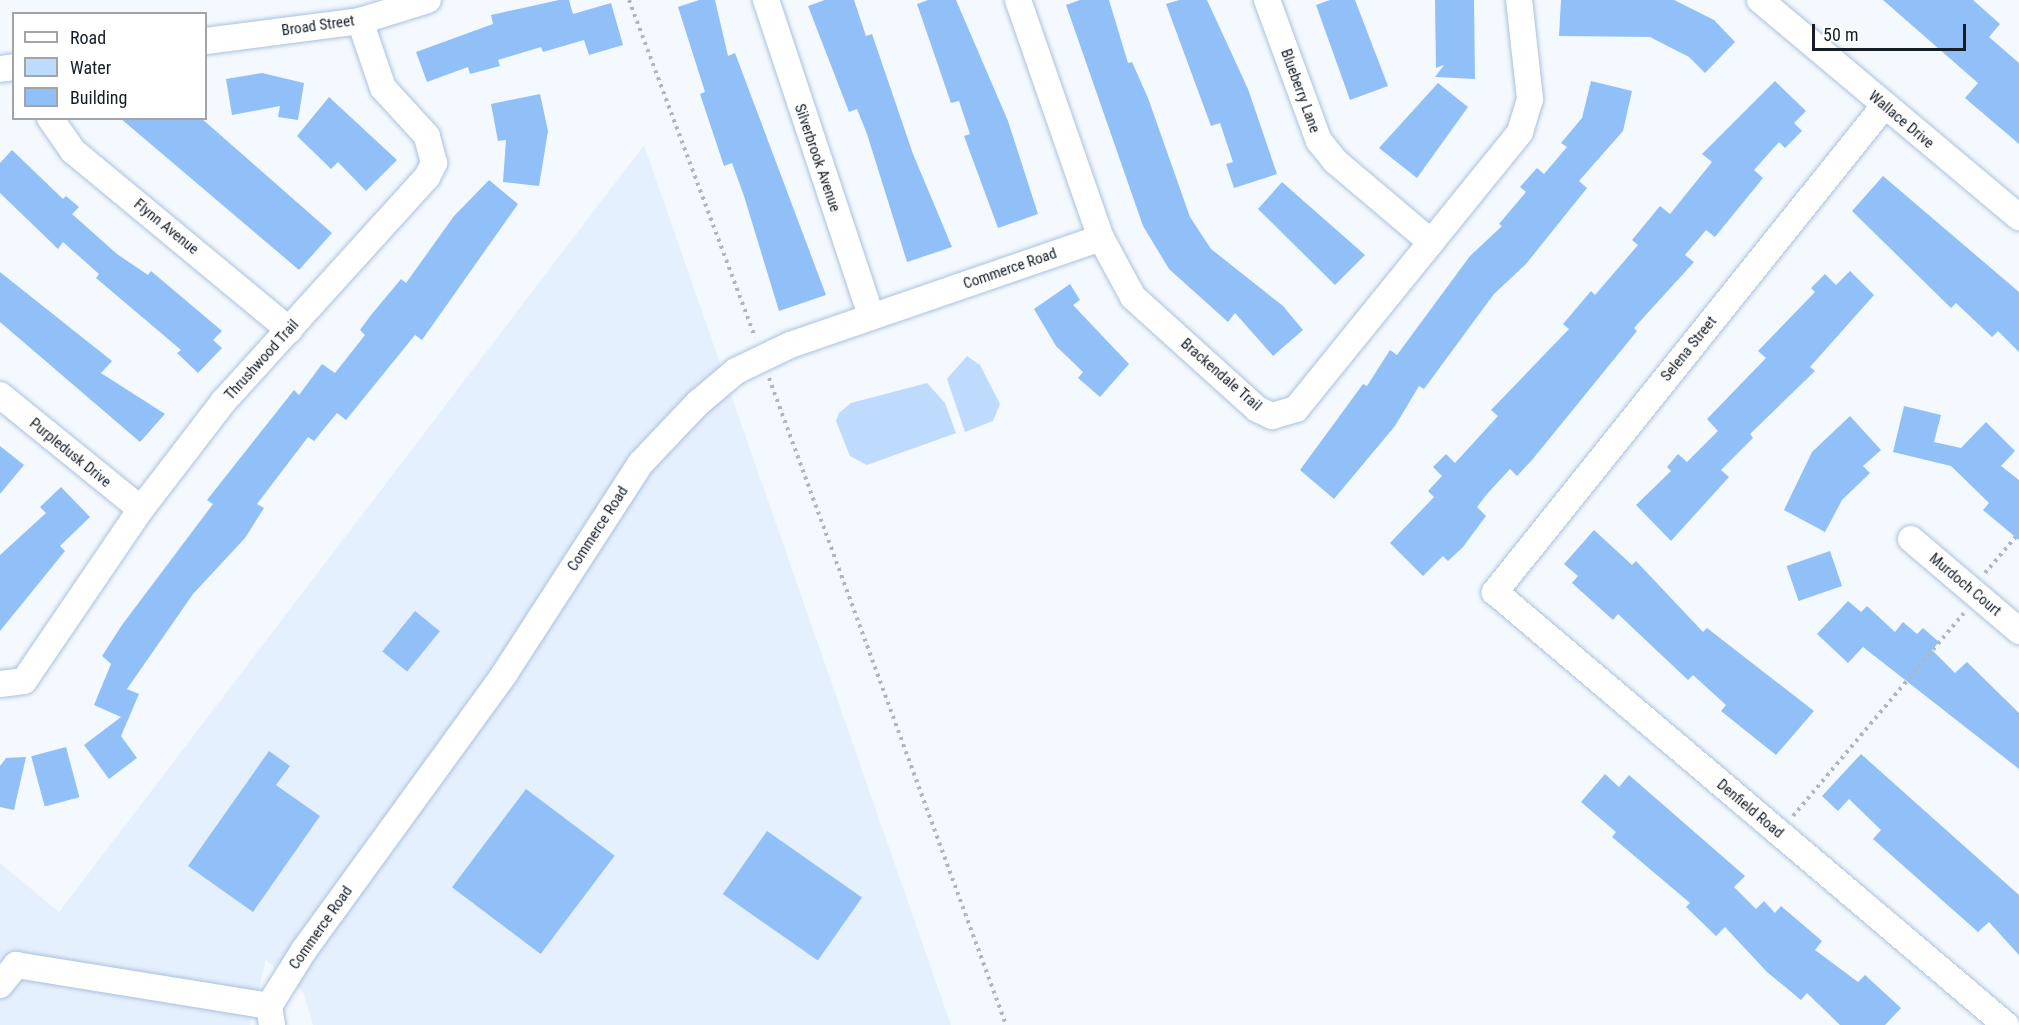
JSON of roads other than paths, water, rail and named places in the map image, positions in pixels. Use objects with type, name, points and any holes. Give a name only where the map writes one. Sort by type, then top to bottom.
[{"type":"street","name":"Broad Street","points":[[207,41],[360,21],[428,0]]},
{"type":"street","name":"Silverbrook Avenue","points":[[766,0],[871,315]]},
{"type":"street","name":"Brackendale Trail","points":[[1018,0],[1101,238],[1133,297],[1257,409],[1272,416],[1296,409],[1520,132],[1530,99],[1519,0]]},
{"type":"street","name":"Blueberry Lane","points":[[1267,0],[1319,141],[1431,242]]},
{"type":"street","name":"Wallace Drive","points":[[1760,0],[1783,22],[2019,217]]},
{"type":"street","name":"Thrushwood Trail","points":[[0,684],[24,681],[141,509],[223,402],[289,330],[434,163],[419,122],[383,88],[360,21]]},
{"type":"street","name":"Selena Street","points":[[1495,592],[1884,106]]},
{"type":"street","name":"Flynn Avenue","points":[[51,120],[73,151],[289,330]]},
{"type":"street","name":"Commerce Road","points":[[270,1016],[505,673],[641,463],[698,404],[762,357],[871,315],[1101,238]]},
{"type":"street","name":"Purpledusk Drive","points":[[0,395],[141,509]]},
{"type":"street","name":"Murdoch Court","points":[[1911,539],[2019,631]]},
{"type":"street","name":"Denfield Road","points":[[1495,592],[2006,1025]]},
{"type":"street","points":[[0,985],[16,965],[270,1016]]},
{"type":"water","points":[[967,356],[980,365],[1000,404],[993,421],[965,432],[947,379]]},
{"type":"water","points":[[927,383],[945,403],[956,433],[867,465],[850,456],[836,421],[839,413],[851,403]]}]
